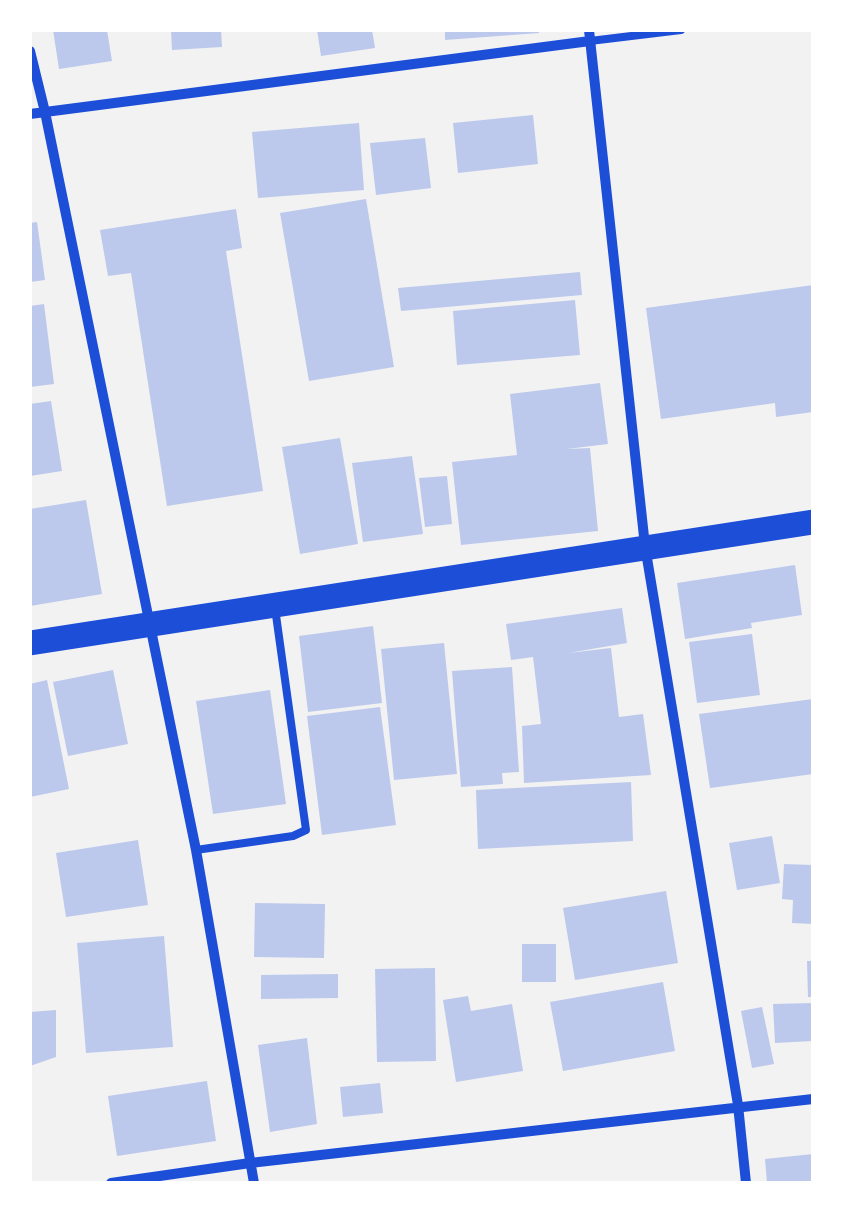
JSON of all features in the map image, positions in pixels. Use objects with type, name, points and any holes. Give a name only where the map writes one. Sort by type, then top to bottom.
[{"type":"main road","points":[[30,643],[813,522]]},
{"type":"street","points":[[30,114],[589,35],[645,546],[738,1105],[746,1183]]},
{"type":"street","points":[[30,52],[46,112],[196,850],[254,1183]]},
{"type":"street","points":[[111,1183],[250,1163],[813,1098]]},
{"type":"lane","points":[[589,35],[682,30]]},
{"type":"lane","points":[[196,850],[293,836],[306,830],[274,604]]},
{"type":"building","points":[[53,30],[107,30],[112,61],[59,69]]},
{"type":"building","points":[[171,30],[221,30],[222,47],[172,50]]},
{"type":"building","points":[[317,30],[372,30],[375,48],[321,56]]},
{"type":"building","points":[[445,30],[539,30],[539,33],[445,40]]},
{"type":"building","points":[[533,115],[538,164],[458,173],[453,123]]},
{"type":"building","points":[[359,123],[364,190],[258,198],[252,132]]},
{"type":"building","points":[[425,138],[431,188],[376,195],[370,143]]},
{"type":"building","points":[[366,199],[394,367],[309,381],[280,213]]},
{"type":"building","points":[[236,209],[242,248],[226,251],[263,491],[167,506],[131,273],[108,276],[100,230]]},
{"type":"building","points":[[37,222],[45,280],[30,282],[30,223]]},
{"type":"building","points":[[580,272],[582,295],[401,311],[398,288]]},
{"type":"building","points":[[813,285],[813,412],[776,417],[775,403],[661,419],[646,308]]},
{"type":"building","points":[[575,300],[580,355],[457,365],[453,311]]},
{"type":"building","points":[[44,304],[54,384],[30,387],[30,306]]},
{"type":"building","points":[[600,383],[608,444],[567,449],[590,448],[598,531],[461,545],[452,462],[517,455],[510,394]]},
{"type":"building","points":[[51,401],[62,471],[30,476],[30,404]]},
{"type":"building","points":[[340,438],[358,544],[300,554],[282,447]]},
{"type":"building","points":[[412,456],[423,534],[363,542],[352,463]]},
{"type":"building","points":[[447,476],[452,524],[425,527],[419,478]]},
{"type":"building","points":[[86,500],[102,594],[30,606],[30,509]]},
{"type":"building","points":[[795,565],[802,615],[685,639],[677,583]]},
{"type":"building","points":[[622,608],[627,643],[568,653],[611,648],[619,717],[643,714],[651,775],[524,783],[522,726],[541,724],[533,657],[511,660],[506,624]]},
{"type":"building","points":[[373,626],[382,703],[308,712],[299,636]]},
{"type":"building","points":[[752,634],[760,695],[697,703],[689,642]]},
{"type":"building","points":[[444,643],[457,774],[394,780],[381,649]]},
{"type":"building","points":[[512,667],[519,772],[502,773],[503,784],[461,787],[452,671]]},
{"type":"building","points":[[113,670],[128,744],[68,756],[53,682]]},
{"type":"building","points":[[47,680],[69,789],[30,797],[30,684]]},
{"type":"building","points":[[270,690],[286,804],[213,814],[196,701]]},
{"type":"building","points":[[813,699],[813,774],[710,788],[699,714]]},
{"type":"building","points":[[380,707],[396,825],[322,835],[307,716]]},
{"type":"building","points":[[631,782],[633,841],[478,849],[476,790]]},
{"type":"building","points":[[772,836],[780,883],[737,890],[729,843]]},
{"type":"building","points":[[138,840],[148,905],[66,917],[56,853]]},
{"type":"building","points":[[784,864],[813,865],[813,924],[792,923],[793,900],[782,899]]},
{"type":"building","points":[[666,891],[678,963],[575,980],[563,908]]},
{"type":"building","points":[[255,903],[325,904],[324,958],[254,957]]},
{"type":"building","points":[[164,936],[173,1047],[86,1053],[77,943]]},
{"type":"building","points":[[522,944],[556,944],[556,982],[522,982]]},
{"type":"building","points":[[807,961],[813,961],[813,997],[808,997]]},
{"type":"building","points":[[435,968],[436,1061],[377,1062],[375,969]]},
{"type":"building","points":[[338,974],[338,998],[261,999],[261,975]]},
{"type":"building","points":[[663,982],[675,1051],[563,1071],[550,1002]]},
{"type":"building","points":[[468,996],[471,1011],[512,1004],[523,1071],[456,1082],[443,1000]]},
{"type":"building","points":[[813,1003],[813,1041],[775,1043],[773,1004]]},
{"type":"building","points":[[762,1007],[774,1064],[752,1068],[741,1011]]},
{"type":"building","points":[[56,1010],[56,1057],[30,1066],[30,1012]]},
{"type":"building","points":[[307,1038],[317,1124],[270,1132],[258,1045]]},
{"type":"building","points":[[207,1081],[216,1141],[117,1156],[108,1096]]},
{"type":"building","points":[[380,1083],[383,1113],[343,1117],[340,1087]]},
{"type":"building","points":[[813,1154],[813,1183],[767,1183],[765,1159]]}]
